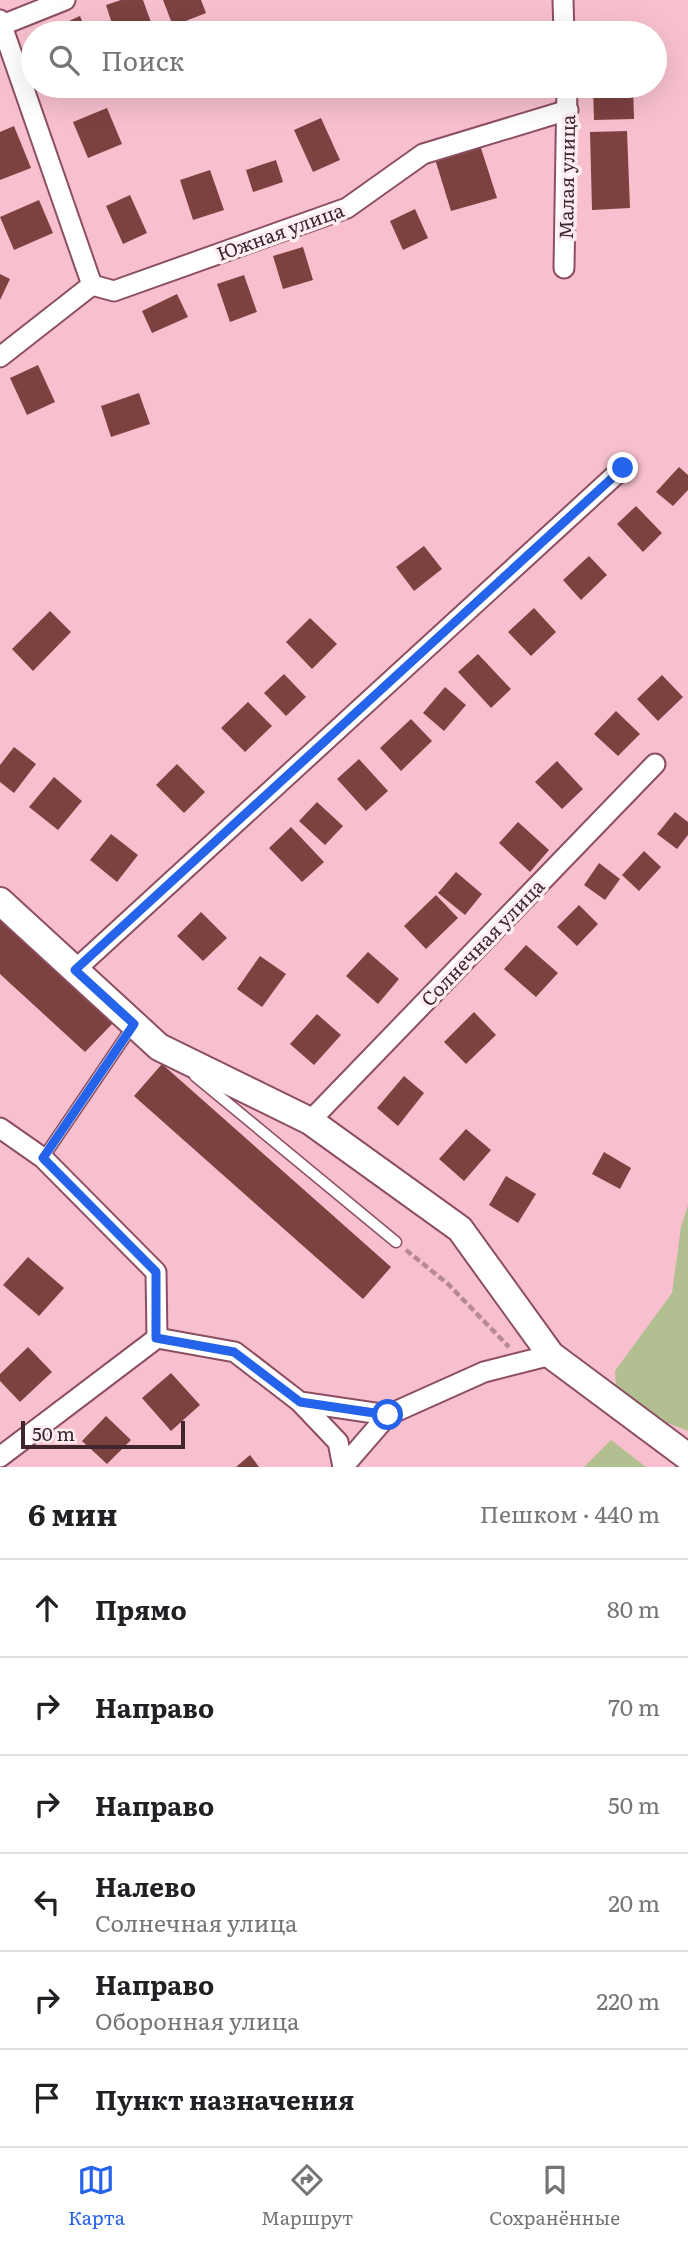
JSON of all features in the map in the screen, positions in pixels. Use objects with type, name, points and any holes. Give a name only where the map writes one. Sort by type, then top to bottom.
[{"type":"street","points":[[21,81],[1,24],[65,0]]},
{"type":"street","points":[[563,0],[564,21]]},
{"type":"street","points":[[0,357],[92,285],[27,98]]},
{"type":"street","name":"Малая улица","points":[[564,268],[568,98]]},
{"type":"street","name":"Южная улица","points":[[92,285],[114,291],[347,208],[423,154],[568,110]]},
{"type":"street","points":[[75,970],[623,468]]},
{"type":"street","name":"Солнечная улица","points":[[310,1121],[655,764]]},
{"type":"street","points":[[0,901],[159,1046],[310,1121],[460,1229],[551,1355],[688,1457]]},
{"type":"street","points":[[0,1128],[43,1158],[156,1272],[156,1338]]},
{"type":"street","points":[[0,1457],[156,1338],[234,1352],[300,1402],[338,1442],[343,1467]]},
{"type":"street","points":[[343,1467],[388,1415],[484,1372],[551,1355]]},
{"type":"street","points":[[300,1402],[388,1415]]},
{"type":"lane","points":[[43,1158],[134,1024]]},
{"type":"lane","points":[[159,1046],[396,1242]]},
{"type":"path","points":[[396,1242],[448,1284],[498,1336]]},
{"type":"green space","points":[[688,1205],[688,1431],[650,1416],[616,1387],[615,1371],[672,1293],[681,1227]]},
{"type":"green space","points":[[611,1440],[646,1467],[584,1467]]},
{"type":"building","points":[[121,0],[143,0],[151,21],[111,21],[106,5]]},
{"type":"building","points":[[163,0],[201,0],[206,13],[186,21],[171,21]]},
{"type":"building","points":[[80,16],[82,21],[69,21]]},
{"type":"building","points":[[593,98],[633,98],[634,119],[594,120]]},
{"type":"building","points":[[107,108],[122,144],[88,158],[73,122]]},
{"type":"building","points":[[321,118],[340,160],[313,172],[294,130]]},
{"type":"building","points":[[14,126],[31,168],[0,180],[0,132]]},
{"type":"building","points":[[627,131],[630,208],[592,210],[590,132]]},
{"type":"building","points":[[480,145],[497,198],[451,211],[435,159]]},
{"type":"building","points":[[276,160],[283,182],[253,192],[246,170]]},
{"type":"building","points":[[210,170],[224,210],[193,220],[180,180]]},
{"type":"building","points":[[130,195],[147,233],[123,244],[106,206]]},
{"type":"building","points":[[39,200],[53,233],[14,250],[0,217]]},
{"type":"building","points":[[415,209],[428,238],[403,250],[390,221]]},
{"type":"building","points":[[303,247],[313,280],[283,289],[273,256]]},
{"type":"building","points":[[0,274],[10,279],[0,300]]},
{"type":"building","points":[[244,275],[257,312],[230,322],[217,284]]},
{"type":"building","points":[[177,294],[188,317],[152,333],[142,311]]},
{"type":"building","points":[[38,365],[55,402],[27,415],[10,378]]},
{"type":"building","points":[[139,393],[150,424],[111,437],[101,406]]},
{"type":"building","points":[[679,467],[688,475],[688,490],[673,506],[656,492]]},
{"type":"building","points":[[636,506],[662,533],[643,552],[617,524]]},
{"type":"building","points":[[424,546],[442,569],[414,591],[396,567]]},
{"type":"building","points":[[589,556],[607,575],[581,600],[563,580]]},
{"type":"building","points":[[534,608],[556,632],[531,656],[508,632]]},
{"type":"building","points":[[50,611],[71,632],[33,671],[12,649]]},
{"type":"building","points":[[310,618],[337,644],[312,669],[286,642]]},
{"type":"building","points":[[478,654],[511,689],[491,708],[458,672]]},
{"type":"building","points":[[284,674],[306,697],[286,716],[264,693]]},
{"type":"building","points":[[662,675],[683,697],[658,721],[637,699]]},
{"type":"building","points":[[445,687],[466,705],[444,731],[423,713]]},
{"type":"building","points":[[248,702],[272,726],[245,752],[221,728]]},
{"type":"building","points":[[616,711],[640,734],[618,756],[594,734]]},
{"type":"building","points":[[411,719],[432,741],[401,771],[380,748]]},
{"type":"building","points":[[14,747],[36,764],[14,793],[0,782],[0,765]]},
{"type":"building","points":[[359,759],[388,791],[366,811],[337,779]]},
{"type":"building","points":[[557,761],[583,789],[562,809],[535,782]]},
{"type":"building","points":[[177,764],[205,792],[184,813],[156,785]]},
{"type":"building","points":[[54,777],[82,801],[58,830],[29,807]]},
{"type":"building","points":[[317,802],[343,826],[325,845],[299,821]]},
{"type":"building","points":[[675,812],[688,822],[688,835],[677,849],[657,834]]},
{"type":"building","points":[[518,822],[549,850],[530,872],[499,843]]},
{"type":"building","points":[[291,827],[324,862],[302,882],[269,848]]},
{"type":"building","points":[[111,834],[138,855],[117,882],[90,860]]},
{"type":"building","points":[[644,851],[661,867],[639,891],[622,875]]},
{"type":"building","points":[[599,863],[620,879],[605,900],[584,885]]},
{"type":"building","points":[[456,872],[482,894],[465,915],[438,893]]},
{"type":"building","points":[[436,895],[458,918],[426,949],[404,926]]},
{"type":"building","points":[[579,905],[598,924],[577,946],[557,927]]},
{"type":"building","points":[[201,912],[227,938],[203,961],[177,936]]},
{"type":"building","points":[[0,919],[113,1023],[85,1052],[0,974]]},
{"type":"building","points":[[526,945],[558,973],[536,997],[504,969]]},
{"type":"building","points":[[368,952],[399,979],[378,1004],[346,976]]},
{"type":"building","points":[[260,956],[286,974],[262,1007],[237,989]]},
{"type":"building","points":[[474,1012],[496,1035],[466,1064],[444,1042]]},
{"type":"building","points":[[317,1014],[341,1035],[314,1065],[290,1044]]},
{"type":"building","points":[[162,1064],[391,1267],[363,1299],[134,1096]]},
{"type":"building","points":[[404,1076],[424,1093],[398,1126],[377,1108]]},
{"type":"building","points":[[466,1129],[491,1150],[464,1181],[439,1159]]},
{"type":"building","points":[[604,1152],[631,1168],[620,1189],[592,1174]]},
{"type":"building","points":[[506,1176],[536,1194],[518,1223],[489,1205]]},
{"type":"building","points":[[28,1257],[64,1288],[39,1316],[3,1285]]},
{"type":"building","points":[[28,1347],[52,1372],[20,1402],[0,1381],[0,1374]]},
{"type":"building","points":[[171,1373],[200,1405],[171,1431],[142,1398]]},
{"type":"building","points":[[106,1416],[131,1440],[107,1464],[82,1441]]},
{"type":"building","points":[[250,1455],[259,1467],[236,1467]]},
{"type":"route","points":[[388,1415],[300,1402],[234,1352],[156,1338],[156,1272],[43,1158],[134,1024],[75,970],[623,468]]}]
